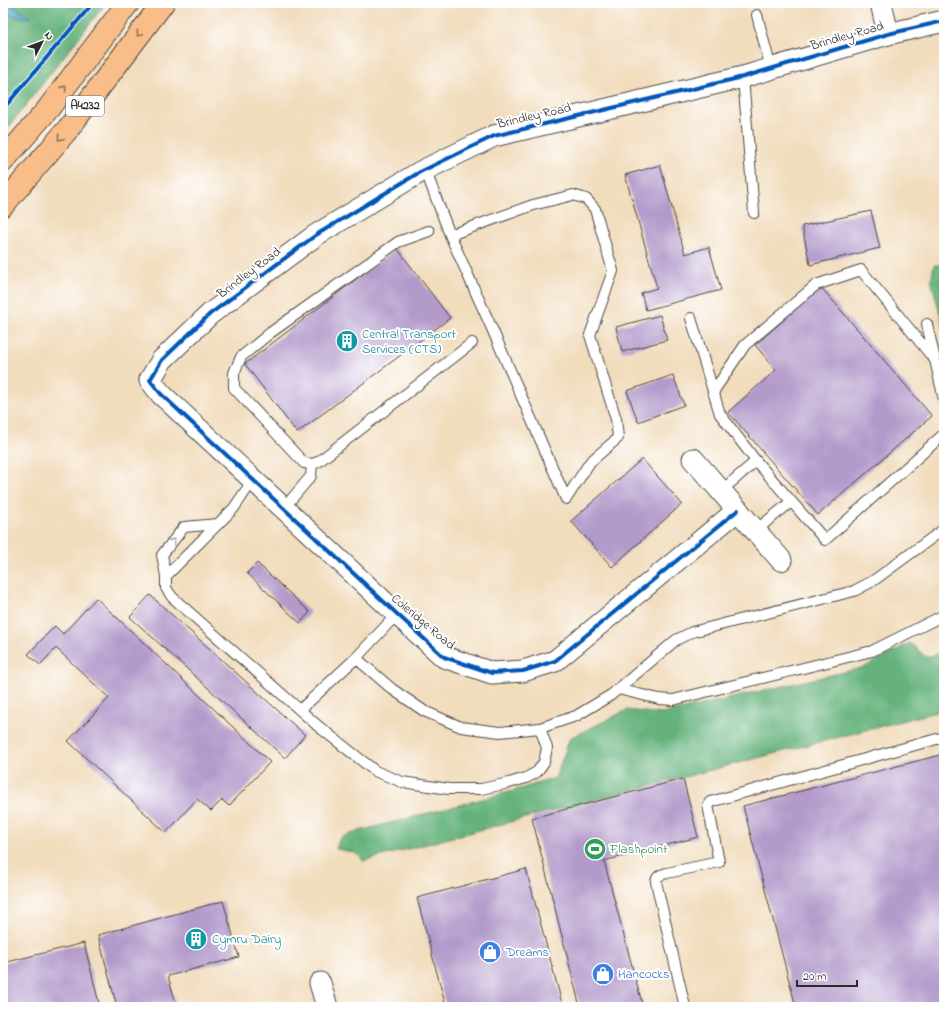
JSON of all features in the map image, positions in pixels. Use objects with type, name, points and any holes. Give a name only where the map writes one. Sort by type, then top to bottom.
[{"type":"main road","name":"A4232","points":[[3,161],[48,109],[128,3]]},
{"type":"main road","name":"A4232","points":[[3,205],[68,129],[162,3]]},
{"type":"street","points":[[880,3],[888,34]]},
{"type":"street","name":"Brindley Road","points":[[150,380],[162,360],[210,314],[316,235],[424,169],[494,136],[743,77],[888,34],[944,21]]},
{"type":"street","name":"Coleridge Road","points":[[150,380],[161,394],[444,657],[492,673],[523,671],[555,661],[738,510]]},
{"type":"street","points":[[693,459],[781,560]]},
{"type":"street","points":[[320,983],[327,1007]]},
{"type":"lane","points":[[757,15],[771,69]]},
{"type":"lane","points":[[743,77],[754,213]]},
{"type":"lane","points":[[424,169],[450,235],[566,499],[590,462],[618,438],[616,419],[590,335],[613,271],[595,209],[586,199],[572,195],[533,206],[450,235]]},
{"type":"lane","points":[[429,231],[398,242],[270,333],[241,357],[234,373],[234,388],[304,463],[312,464],[318,462],[472,343]]},
{"type":"lane","points":[[713,392],[745,345],[816,285],[861,270],[934,359]]},
{"type":"lane","points":[[691,318],[720,414],[756,461],[825,540],[944,434]]},
{"type":"lane","points":[[927,324],[944,400]]},
{"type":"lane","points":[[722,491],[756,461]]},
{"type":"lane","points":[[284,508],[311,476],[312,464]]},
{"type":"lane","points":[[166,576],[234,508],[253,480]]},
{"type":"lane","points":[[756,530],[791,502]]},
{"type":"lane","points":[[218,524],[184,527],[162,555],[166,576],[166,588],[172,597],[318,726],[375,771],[402,782],[449,789],[481,789],[509,783],[526,778],[537,772],[544,762],[547,748],[540,728]]},
{"type":"lane","points":[[356,658],[392,689],[424,711],[461,727],[500,732],[540,728],[576,716],[611,694],[676,640],[692,632],[854,591],[874,580],[944,529]]},
{"type":"lane","points":[[300,710],[356,658],[397,614]]},
{"type":"lane","points":[[618,688],[659,699],[673,700],[872,651],[944,614]]},
{"type":"lane","points":[[685,1007],[656,882],[659,875],[719,862],[708,805],[710,802],[944,737]]},
{"type":"green space","points":[[8,3],[106,3],[3,134],[3,14],[30,18]]},
{"type":"green space","points":[[934,265],[944,265],[944,329],[931,280]]},
{"type":"green space","points":[[910,643],[926,657],[944,652],[944,710],[363,861],[355,853],[336,849],[340,838],[359,831],[513,791],[555,778],[570,738],[627,710],[662,714],[865,667]]},
{"type":"water","points":[[3,3],[8,3],[31,18],[3,14]]},
{"type":"building","points":[[660,165],[685,254],[709,247],[721,290],[646,310],[641,293],[657,288],[625,175]]},
{"type":"building","points":[[871,211],[880,248],[810,265],[802,226]]},
{"type":"building","name":"Central Transport Services (CTS)","points":[[397,248],[450,318],[297,433],[245,364]]},
{"type":"building","points":[[821,287],[932,416],[818,515],[728,412],[776,370],[755,345]]},
{"type":"building","points":[[660,315],[667,340],[622,352],[616,327]]},
{"type":"building","points":[[673,375],[684,405],[638,422],[627,391]]},
{"type":"building","points":[[642,459],[682,504],[612,567],[571,521]]},
{"type":"building","points":[[257,563],[310,612],[300,623],[247,573]]},
{"type":"building","points":[[150,595],[305,735],[285,758],[130,617]]},
{"type":"building","points":[[96,598],[270,762],[229,806],[222,800],[211,811],[197,799],[166,833],[68,741],[109,698],[56,648],[40,665],[28,654],[55,626],[63,634]]},
{"type":"building","points":[[944,754],[944,1007],[796,1007],[743,806]]},
{"type":"building","name":"Flashpoint","points":[[683,779],[698,837],[604,861],[643,1007],[580,1007],[532,818]]},
{"type":"building","name":"Dreams","points":[[526,869],[563,1007],[446,1007],[417,898]]},
{"type":"building","points":[[223,901],[239,957],[168,976],[177,1007],[117,1007],[98,935]]},
{"type":"building","points":[[84,943],[100,1007],[3,1007],[3,963]]},
{"type":"cycle path","points":[[3,109],[93,3]]},
{"type":"cycle path","points":[[738,510],[555,661],[523,671],[492,673],[444,657],[161,394],[150,380],[162,360],[210,314],[316,235],[420,172],[494,136],[743,77],[888,34],[944,21]]},
{"type":"place","name":"Central Transport Services (CTS)","points":[[347,341]]},
{"type":"place","name":"Flashpoint","points":[[595,849]]},
{"type":"place","name":"Cymru Dairy","points":[[196,939]]},
{"type":"place","name":"Dreams","points":[[490,952]]},
{"type":"place","name":"Hancocks","points":[[603,974]]}]
